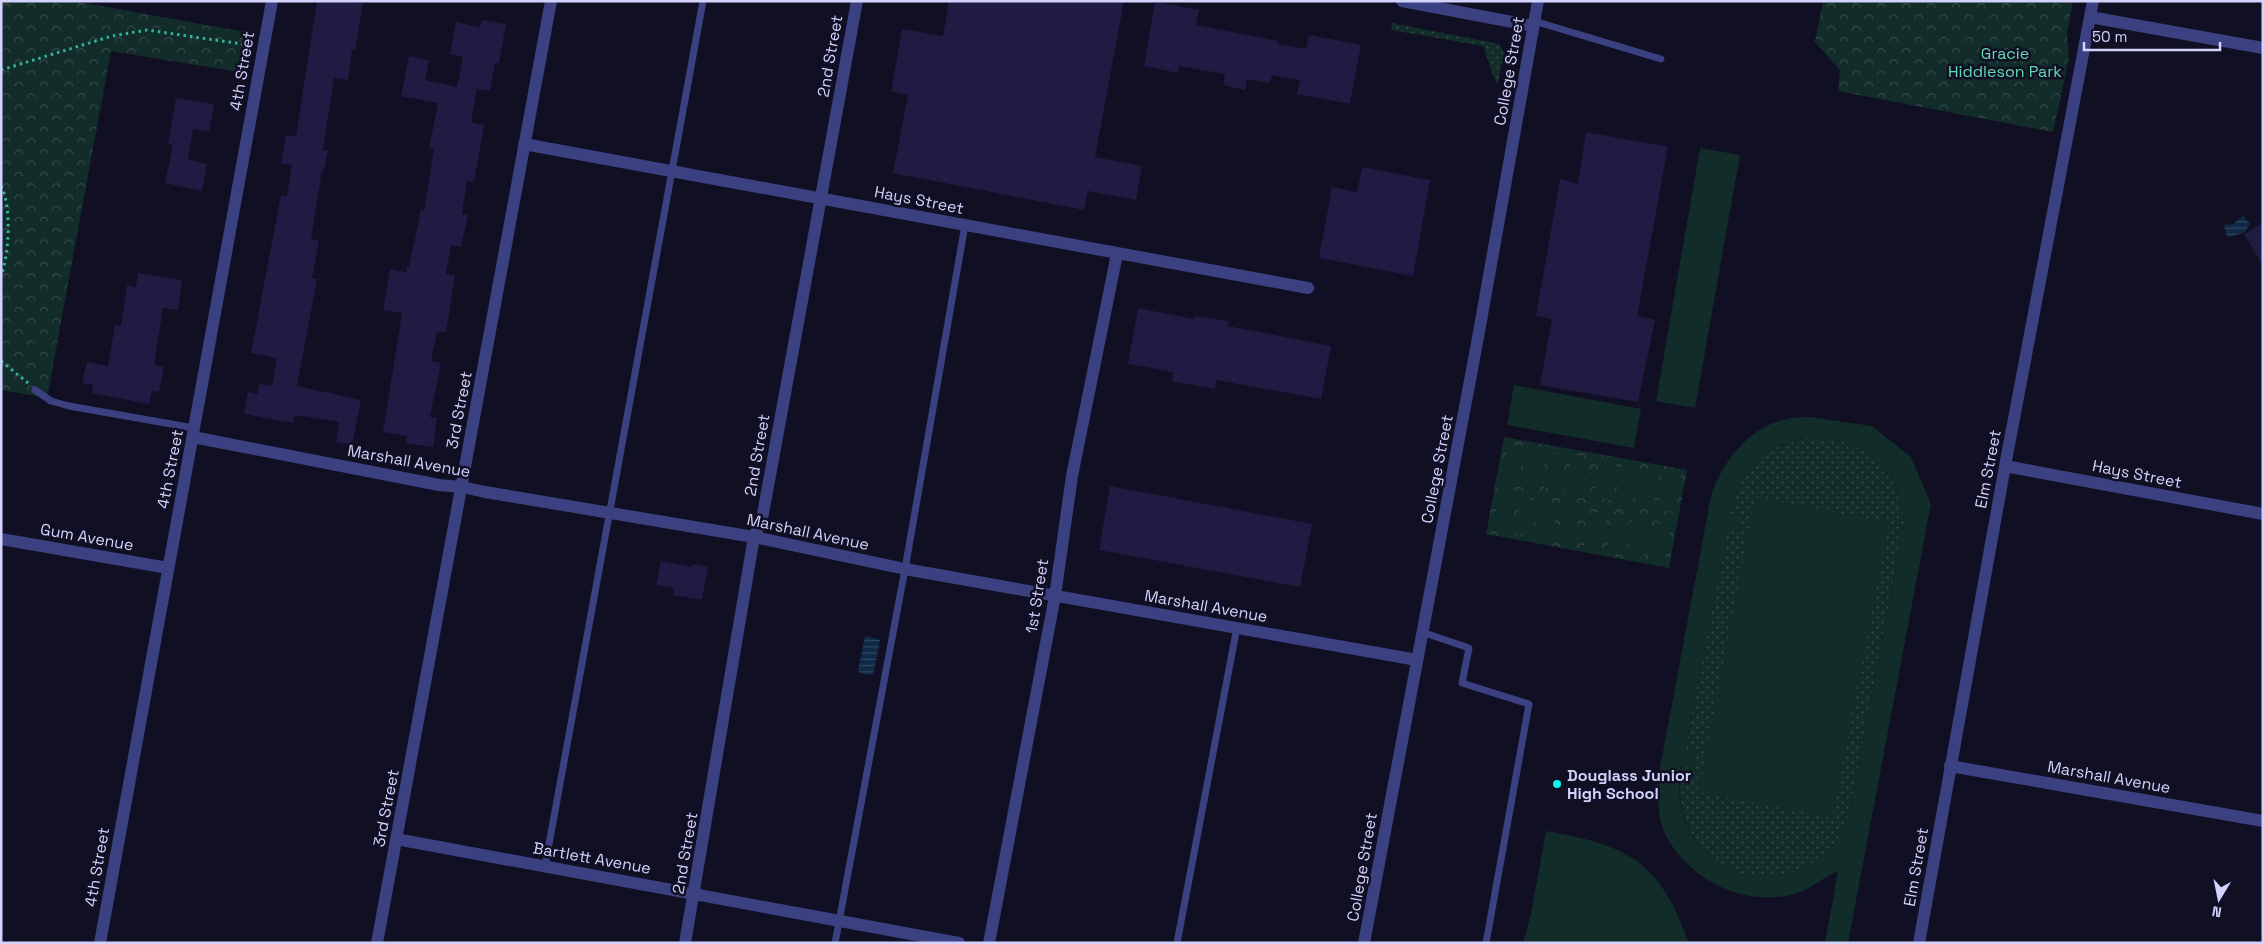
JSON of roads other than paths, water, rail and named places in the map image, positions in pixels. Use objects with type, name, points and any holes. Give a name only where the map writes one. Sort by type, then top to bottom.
[{"type":"street","name":"4th Street","points":[[100,943],[272,1]]},
{"type":"street","name":"3rd Street","points":[[377,943],[551,1]]},
{"type":"street","name":"2nd Street","points":[[685,943],[754,537],[762,519],[857,1]]},
{"type":"street","points":[[1402,1],[1534,23]]},
{"type":"street","name":"College Street","points":[[1364,943],[1478,343],[1538,1]]},
{"type":"street","name":"Elm Street","points":[[1919,943],[2005,466],[2093,1]]},
{"type":"street","points":[[2090,17],[2263,48]]},
{"type":"street","name":"Hays Street","points":[[524,144],[1308,288]]},
{"type":"street","name":"1st Street","points":[[989,943],[1055,596],[1072,476],[1116,254]]},
{"type":"street","name":"Marshall Avenue","points":[[194,432],[429,483],[754,537],[905,569],[1417,660]]},
{"type":"street","name":"Hays Street","points":[[2005,466],[2263,514]]},
{"type":"street","name":"Gum Avenue","points":[[1,539],[168,568]]},
{"type":"street","name":"Marshall Avenue","points":[[1950,766],[2263,821]]},
{"type":"street","name":"Bartlett Avenue","points":[[396,839],[959,943]]},
{"type":"lane","points":[[545,866],[703,1]]},
{"type":"lane","points":[[1534,23],[1661,59]]},
{"type":"lane","points":[[835,943],[905,569],[965,225]]},
{"type":"lane","points":[[35,390],[52,400],[69,406],[194,432]]},
{"type":"lane","points":[[1178,943],[1237,627]]},
{"type":"lane","points":[[1422,632],[1469,648],[1462,683],[1529,704],[1486,943]]},
{"type":"water","points":[[2243,216],[2250,224],[2244,233],[2227,237],[2224,225],[2233,224]]},
{"type":"water","points":[[865,637],[880,640],[873,675],[860,673],[858,670]]},
{"type":"place","name":"Douglass Junior High School","points":[[1557,784]]},
{"type":"park label","name":"Gracie Hiddleson Park","points":[[2005,62]]}]
